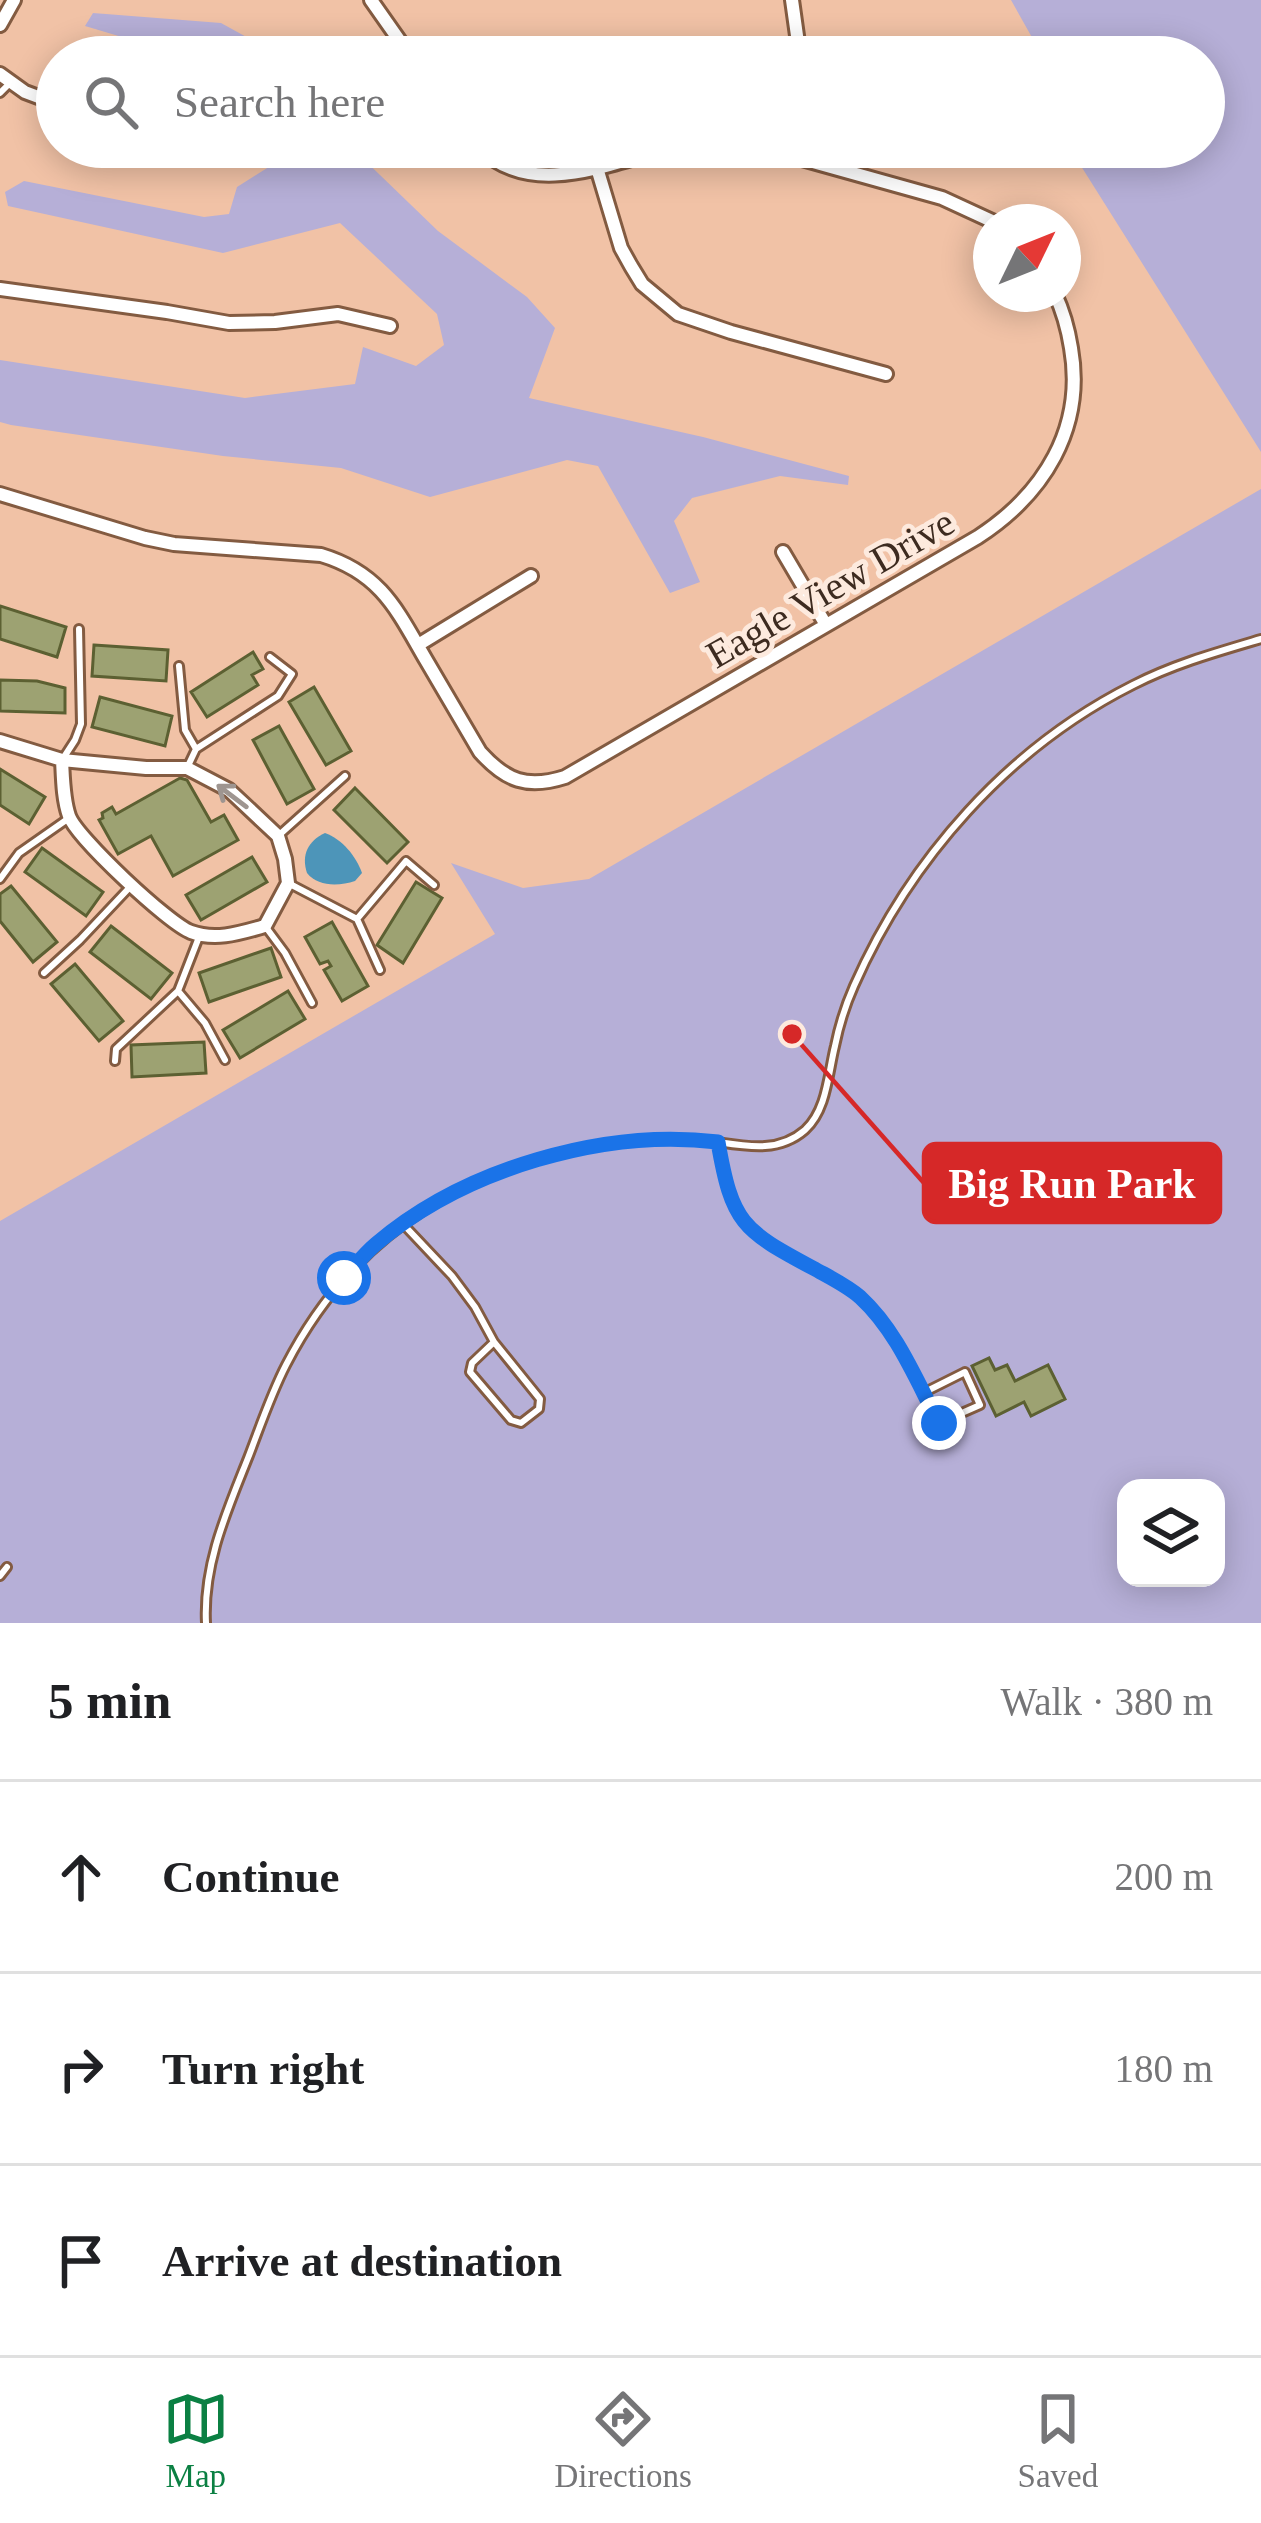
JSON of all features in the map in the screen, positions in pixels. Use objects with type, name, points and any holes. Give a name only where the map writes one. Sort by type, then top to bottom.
[{"type":"street","points":[[0,26],[14,0]]},
{"type":"street","points":[[371,0],[396,36]]},
{"type":"street","points":[[791,0],[797,36]]},
{"type":"street","points":[[4,84],[36,96]]},
{"type":"street","points":[[518,168],[550,176],[597,168],[621,248],[642,284],[678,314],[886,374]]},
{"type":"street","points":[[844,168],[973,212]]},
{"type":"street","points":[[0,290],[229,323],[338,314],[390,326]]},
{"type":"street","name":"Eagle View Drive","points":[[418,645],[480,752],[500,773],[527,783],[565,777],[978,537],[1019,506],[1051,466],[1072,405],[1074,365],[1062,312]]},
{"type":"street","points":[[0,494],[159,541],[321,554],[341,561],[392,600],[418,645],[532,576]]},
{"type":"street","points":[[783,552],[826,625]]},
{"type":"street","points":[[0,741],[62,760],[187,768],[229,790],[278,836],[288,884],[265,926],[227,937],[190,932],[97,852],[69,818],[62,760]]},
{"type":"lane","points":[[62,760],[81,724],[79,629]]},
{"type":"lane","points":[[206,1623],[211,1559],[285,1367],[314,1318],[374,1245],[453,1192],[575,1149],[633,1140],[692,1139],[759,1147],[787,1142],[808,1127],[823,1101],[852,990],[875,940],[936,845],[975,803],[1076,718],[1132,685],[1187,661],[1261,639]]},
{"type":"lane","points":[[187,768],[196,749],[278,696],[292,674],[270,657]]},
{"type":"lane","points":[[179,666],[185,730],[196,749]]},
{"type":"lane","points":[[278,836],[344,776]]},
{"type":"lane","points":[[0,879],[19,853],[69,818]]},
{"type":"lane","points":[[357,919],[406,861],[434,885]]},
{"type":"lane","points":[[44,973],[132,884]]},
{"type":"lane","points":[[288,884],[357,919],[380,970]]},
{"type":"lane","points":[[265,926],[312,1003]]},
{"type":"lane","points":[[115,1060],[116,1049],[178,991],[200,934]]},
{"type":"lane","points":[[178,991],[205,1023],[225,1060]]},
{"type":"lane","points":[[718,1142],[725,1186],[747,1226],[762,1240],[856,1294],[879,1316],[939,1423],[980,1405],[965,1372],[923,1394]]},
{"type":"lane","points":[[403,1224],[452,1276],[494,1342],[540,1399],[539,1409],[521,1423],[511,1420],[470,1372],[472,1363],[494,1342]]},
{"type":"lane","points":[[0,1576],[7,1568]]},
{"type":"shaded area","points":[[1011,0],[1261,0],[1261,452],[1082,168],[1225,168],[1225,36],[1031,36]]},
{"type":"shaded area","points":[[93,13],[221,23],[245,36],[119,36],[85,26]]},
{"type":"shaded area","points":[[267,168],[373,168],[438,231],[527,297],[555,328],[529,398],[849,476],[848,485],[780,476],[692,498],[674,521],[700,582],[670,593],[598,466],[567,460],[430,497],[341,468],[223,456],[0,422],[0,360],[245,398],[355,384],[363,347],[416,366],[444,345],[437,314],[340,223],[223,253],[8,206],[5,192],[24,181],[204,217],[229,214],[237,187]]},
{"type":"shaded area","points":[[1261,489],[1261,1623],[0,1623],[0,1221],[495,934],[451,863],[523,888],[589,879]]},
{"type":"water","points":[[325,833],[356,860],[362,873],[355,881],[329,884],[307,873],[307,849]]},
{"type":"building","points":[[0,606],[66,627],[57,657],[0,639]]},
{"type":"building","points":[[94,645],[168,650],[166,681],[92,676]]},
{"type":"building","points":[[253,652],[263,669],[252,675],[258,685],[207,717],[191,692]]},
{"type":"building","points":[[0,680],[65,688],[65,713],[0,711]]},
{"type":"building","points":[[314,687],[351,751],[326,765],[289,702]]},
{"type":"building","points":[[100,697],[172,716],[165,746],[92,727]]},
{"type":"building","points":[[279,726],[314,789],[287,804],[253,740]]},
{"type":"building","points":[[0,769],[45,797],[29,824],[0,805]]},
{"type":"building","points":[[180,778],[187,780],[211,822],[224,815],[238,840],[173,876],[151,836],[118,854],[99,820],[112,807],[116,814]]},
{"type":"building","points":[[355,788],[408,842],[387,863],[334,810]]},
{"type":"building","points":[[42,848],[103,892],[86,916],[25,872]]},
{"type":"building","points":[[252,857],[267,882],[201,920],[186,895]]},
{"type":"building","points":[[416,882],[442,898],[403,963],[377,945]]},
{"type":"building","points":[[11,886],[57,942],[33,962],[0,921],[0,894]]},
{"type":"building","points":[[332,922],[368,986],[342,1001],[324,970],[331,966],[328,961],[320,964],[305,937]]},
{"type":"building","points":[[111,926],[172,973],[151,999],[90,952]]},
{"type":"building","points":[[271,948],[281,977],[209,1002],[199,973]]},
{"type":"building","points":[[75,964],[123,1021],[99,1041],[51,984]]},
{"type":"building","points":[[288,991],[305,1019],[240,1058],[223,1030]]},
{"type":"building","points":[[204,1042],[206,1073],[132,1077],[131,1045]]},
{"type":"building","points":[[989,1358],[995,1370],[1007,1365],[1015,1381],[1048,1365],[1065,1399],[1031,1416],[1024,1402],[996,1416],[972,1366]]},
{"type":"place","name":"Big Run Park","points":[[792,1034]]},
{"type":"route","points":[[344,1278],[374,1245],[416,1214],[453,1192],[499,1174],[575,1149],[633,1140],[718,1142],[725,1186],[747,1226],[762,1240],[836,1280],[879,1316],[939,1423]]}]
